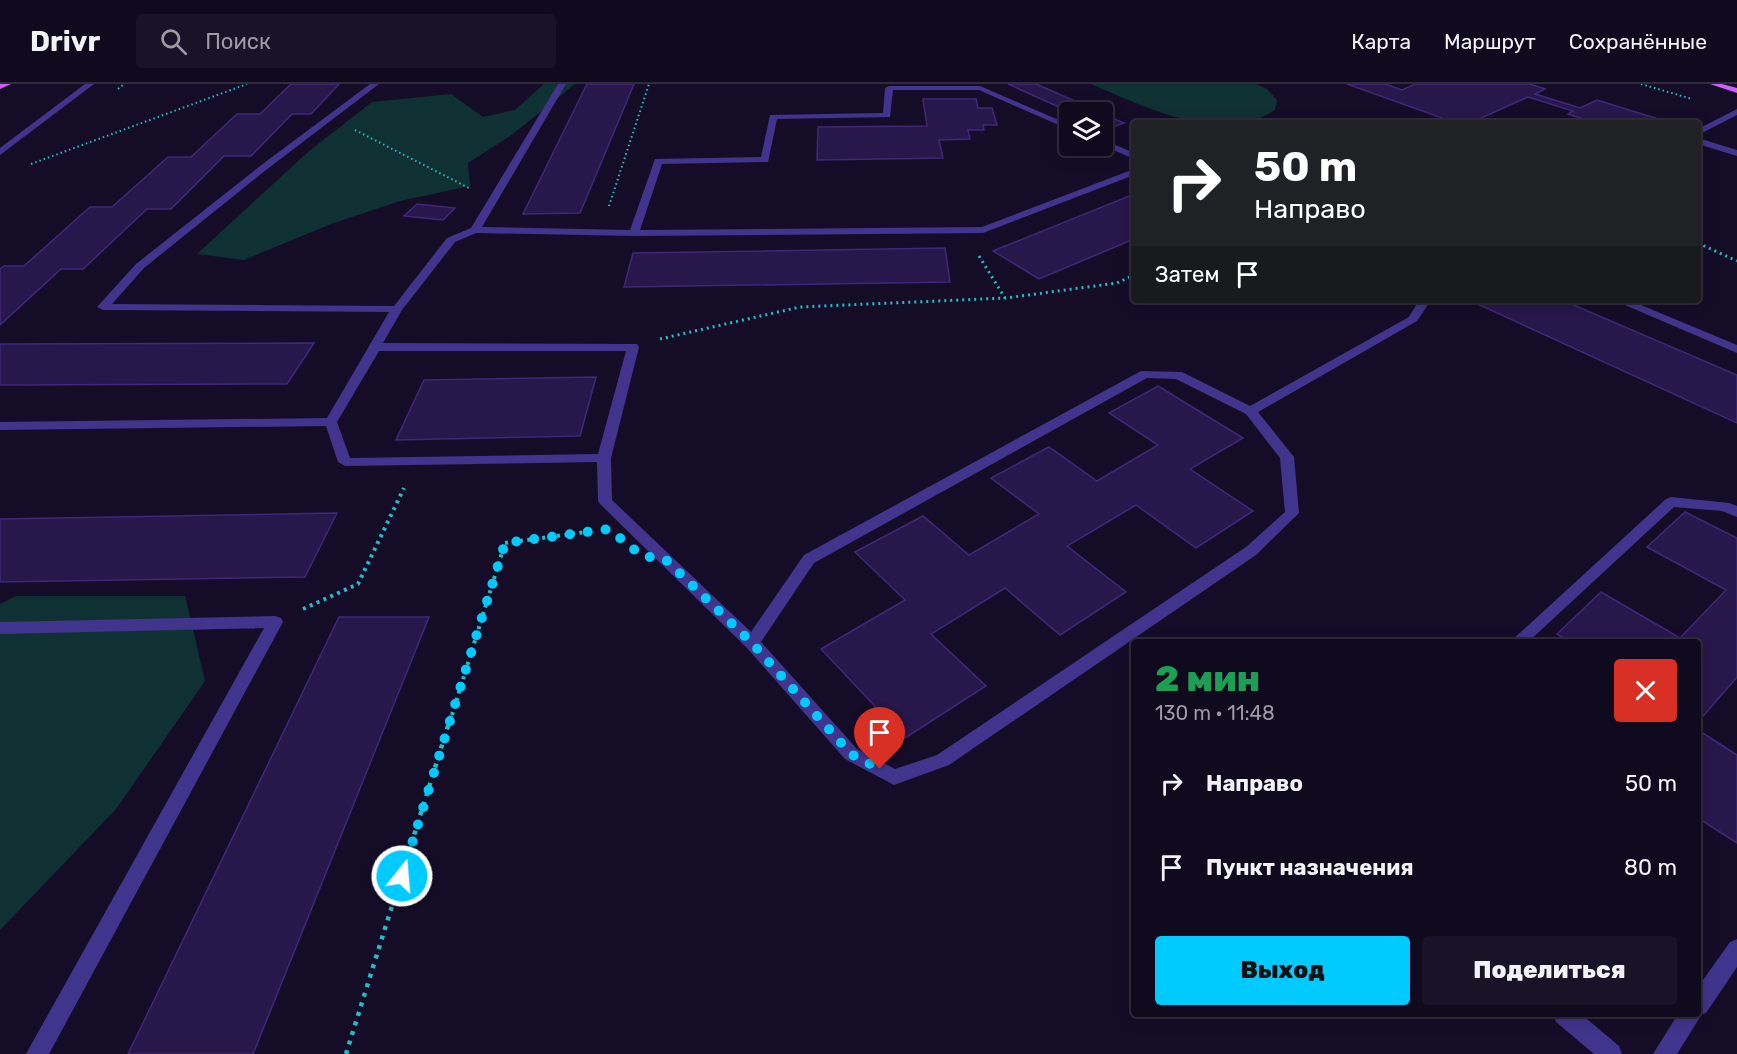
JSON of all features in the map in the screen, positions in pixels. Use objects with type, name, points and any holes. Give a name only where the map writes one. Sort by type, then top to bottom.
[{"type":"main road","points":[[0,87],[7,84]]},
{"type":"main road","points":[[1714,84],[1737,91]]},
{"type":"lane","points":[[0,152],[90,84]]},
{"type":"lane","points":[[375,84],[140,266],[103,307],[397,309]]},
{"type":"lane","points":[[475,230],[562,84]]},
{"type":"lane","points":[[633,233],[657,161],[765,160],[773,117],[888,115],[890,88],[980,88],[1059,123]]},
{"type":"lane","points":[[1701,130],[1737,112]]},
{"type":"lane","points":[[1701,142],[1737,153]]},
{"type":"lane","points":[[1113,147],[1131,155]]},
{"type":"lane","points":[[330,422],[397,309],[451,240],[475,230],[633,233],[983,230],[1131,173]]},
{"type":"lane","points":[[1250,411],[1270,402],[1413,319],[1423,303]]},
{"type":"lane","points":[[1626,303],[1737,349]]},
{"type":"lane","points":[[375,347],[633,347],[604,458],[605,501],[752,643],[851,754],[894,777],[944,760],[1251,551],[1292,513],[1287,457],[1250,411],[1178,375],[1145,374],[809,559],[752,643]]},
{"type":"lane","points":[[0,426],[330,422]]},
{"type":"lane","points":[[330,422],[345,462],[604,458]]},
{"type":"lane","points":[[1521,639],[1671,502],[1724,506],[1737,512]]},
{"type":"lane","points":[[0,628],[275,622]]},
{"type":"lane","points":[[37,1054],[275,622]]},
{"type":"lane","points":[[1701,1001],[1737,949]]},
{"type":"lane","points":[[1568,1017],[1611,1054]]},
{"type":"lane","points":[[1664,1054],[1690,1017]]},
{"type":"path","points":[[29,165],[247,84]]},
{"type":"path","points":[[600,232],[649,84]]},
{"type":"path","points":[[331,117],[493,200]]},
{"type":"path","points":[[962,230],[1006,298]]},
{"type":"path","points":[[1701,244],[1737,261]]},
{"type":"path","points":[[653,340],[800,307],[1006,298],[1117,284],[1131,277]]},
{"type":"path","points":[[275,622],[358,584],[417,461]]},
{"type":"path","points":[[346,1054],[505,543],[598,530]]},
{"type":"green space","points":[[544,84],[575,84],[513,134],[468,163],[470,186],[400,201],[331,224],[244,260],[197,254],[308,152],[372,102],[451,94],[483,117],[515,110]]},
{"type":"green space","points":[[1091,84],[1256,84],[1267,89],[1277,100],[1275,110],[1254,120],[1188,120],[1134,102]]},
{"type":"green space","points":[[16,596],[185,596],[205,681],[116,809],[0,930],[0,604]]},
{"type":"building","points":[[291,84],[339,84],[311,114],[292,114],[251,156],[224,156],[171,209],[147,209],[83,269],[61,269],[0,325],[0,269],[4,266],[24,266],[90,207],[112,207],[168,157],[191,157],[237,114],[260,114]]},
{"type":"building","points":[[587,84],[634,84],[580,213],[523,214]]},
{"type":"building","points":[[1008,84],[1036,84],[1077,102],[1059,102],[1059,107]]},
{"type":"building","points":[[1347,84],[1385,84],[1402,90],[1415,84],[1530,84],[1545,89],[1535,94],[1580,108],[1597,100],[1655,118],[1651,120],[1587,120],[1568,114],[1573,111],[1528,97],[1477,120],[1448,120]]},
{"type":"building","points":[[923,99],[976,99],[978,108],[992,108],[997,125],[983,125],[984,130],[968,130],[970,139],[939,140],[943,158],[817,160],[818,127],[927,126]]},
{"type":"building","points":[[1113,118],[1124,123],[1113,127]]},
{"type":"building","points":[[1131,195],[1131,240],[1039,279],[993,251]]},
{"type":"building","points":[[417,204],[455,208],[443,220],[404,216]]},
{"type":"building","points":[[945,248],[950,282],[624,287],[633,253]]},
{"type":"building","points":[[1475,303],[1569,303],[1737,375],[1737,423]]},
{"type":"building","points":[[314,343],[287,384],[0,385],[0,344]]},
{"type":"building","points":[[596,377],[580,436],[396,440],[424,380]]},
{"type":"building","points":[[1158,386],[1243,438],[1190,469],[1253,511],[1196,548],[1136,505],[1067,546],[1126,592],[1060,635],[1005,588],[931,634],[986,686],[905,738],[821,649],[905,600],[855,552],[923,516],[969,555],[1039,514],[991,478],[1049,447],[1097,481],[1158,445],[1109,413]]},
{"type":"building","points":[[1685,512],[1737,538],[1737,677],[1701,719],[1701,639],[1565,639],[1557,634],[1601,592],[1680,638],[1726,590],[1647,547]]},
{"type":"building","points":[[337,513],[305,577],[0,582],[0,519]]},
{"type":"building","points":[[339,617],[429,617],[253,1054],[128,1054]]},
{"type":"building","points":[[1701,732],[1737,755],[1737,843],[1701,820]]},
{"type":"route","points":[[402,876],[505,543],[609,529],[642,556],[665,559],[752,643],[851,754],[880,769]]}]
